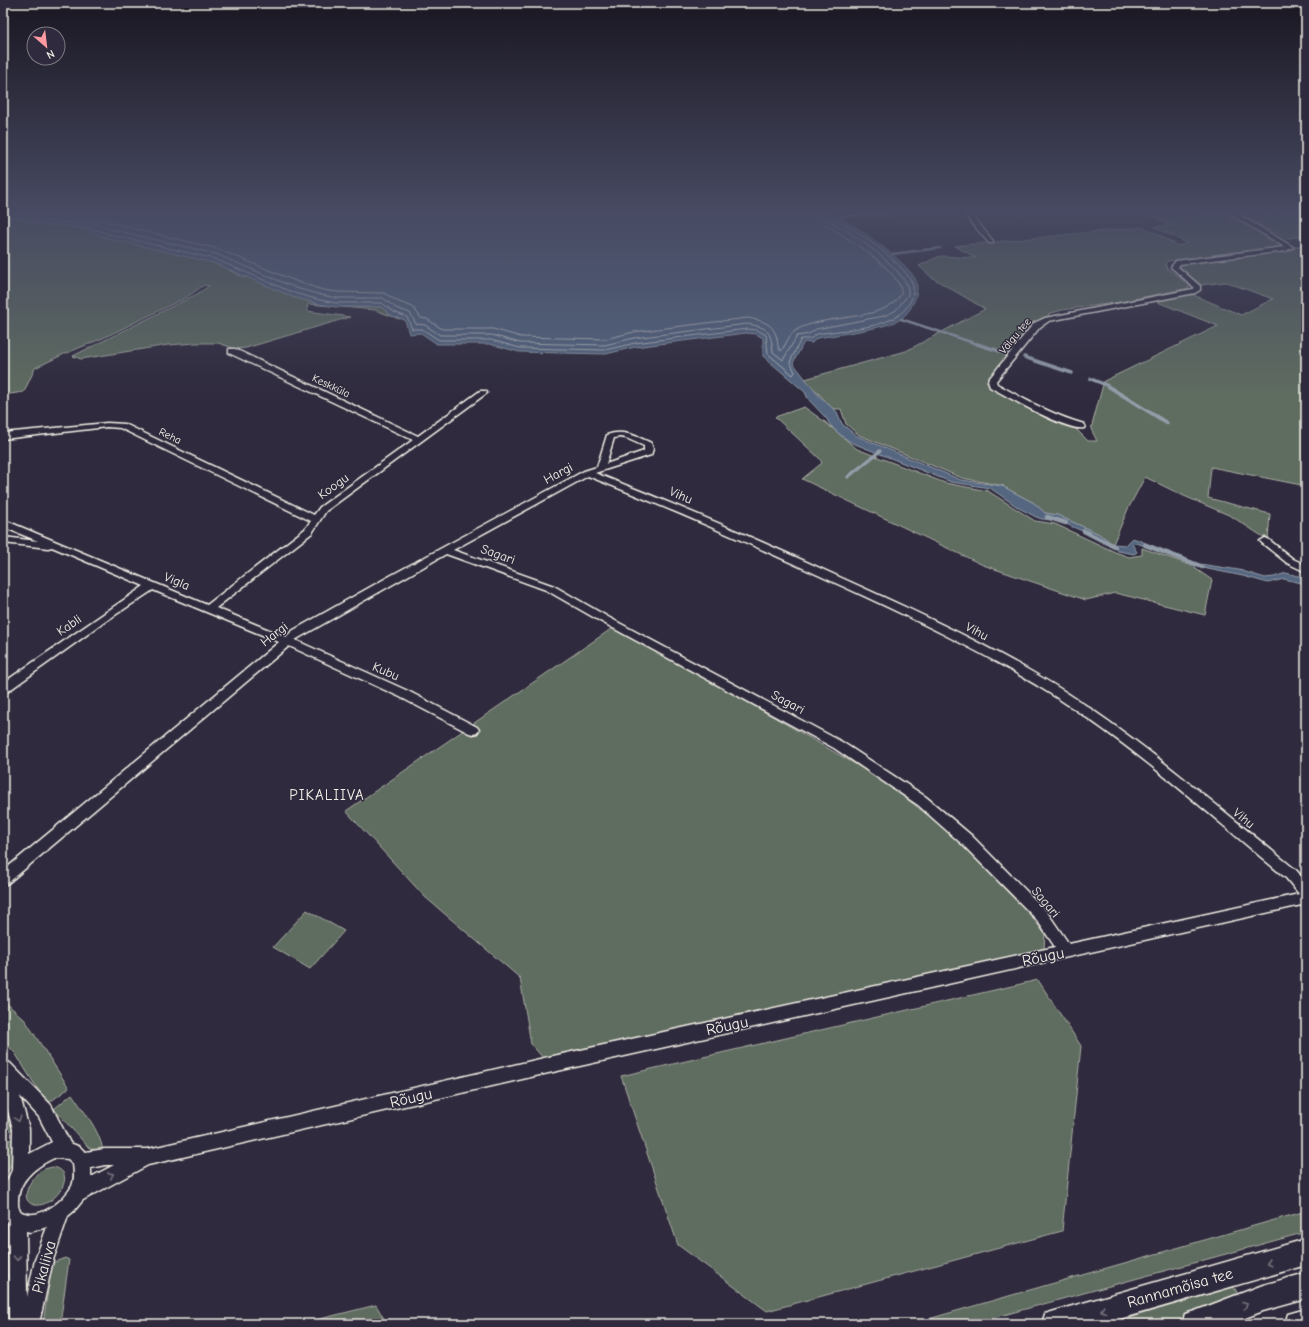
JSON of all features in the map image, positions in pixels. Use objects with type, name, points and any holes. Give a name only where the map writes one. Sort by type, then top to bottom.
[{"type":"main road","name":"Rannamõisa tee","points":[[1055,1324],[1306,1252]]},
{"type":"main road","points":[[1195,1324],[1263,1298],[1306,1286]]},
{"type":"main road","points":[[1298,1324],[1306,1322]]},
{"type":"street","name":"Välgu tee","points":[[1081,426],[1064,422],[993,385],[992,381],[1041,321],[1070,314],[1099,310],[1195,291],[1198,289],[1198,286],[1181,273]]},
{"type":"street","name":"Keskküla","points":[[232,351],[419,440]]},
{"type":"street","name":"Koogu","points":[[208,608],[309,531],[315,519],[323,509],[483,393]]},
{"type":"street","name":"Reha","points":[[3,436],[107,425],[122,426],[315,519]]},
{"type":"street","name":"Hargi","points":[[3,879],[296,634],[444,550],[587,473],[648,453],[648,444],[632,436],[615,435],[610,437],[601,468]]},
{"type":"street","name":"Vihu","points":[[587,473],[672,506],[819,571],[970,643],[1040,682],[1092,716],[1158,766],[1291,874],[1306,892]]},
{"type":"street","name":"Vigla","points":[[3,524],[287,641]]},
{"type":"street","name":"Vigla","points":[[3,540],[56,546]]},
{"type":"street","points":[[1265,541],[1290,562],[1306,569]]},
{"type":"street","name":"Sagari","points":[[444,550],[550,588],[604,619],[838,745],[922,801],[967,840],[1009,880],[1042,916],[1066,952]]},
{"type":"street","name":"Kabli","points":[[3,689],[102,619],[152,586]]},
{"type":"street","name":"Kubu","points":[[287,641],[404,694],[473,730]]},
{"type":"street","name":"Rõugu","points":[[81,1161],[105,1157],[148,1157],[544,1066],[1306,898]]},
{"type":"street","name":"Pikaliiva","points":[[3,1068],[45,1111],[65,1150]]},
{"type":"street","name":"Pikaliiva","points":[[3,1068],[21,1129],[20,1172]]},
{"type":"street","name":"Pikaliiva","points":[[54,1150],[65,1150],[72,1152],[81,1161],[83,1171],[76,1194],[60,1211],[49,1218],[37,1222],[26,1223],[17,1219],[10,1212],[8,1201],[10,1191],[20,1172],[30,1162],[42,1154],[54,1150]]},
{"type":"street","name":"Rõugu","points":[[76,1194],[148,1157]]},
{"type":"street","name":"Pikaliiva","points":[[30,1324],[44,1260],[60,1211]]},
{"type":"street","name":"Pikaliiva","points":[[17,1219],[18,1324]]},
{"type":"green space","points":[[3,273],[235,273],[245,278],[252,274],[358,291],[405,317],[399,319],[375,310],[308,304],[307,311],[350,317],[246,348],[236,349],[218,343],[195,343],[168,345],[81,359],[73,356],[197,294],[209,286],[204,285],[187,297],[103,338],[35,368],[24,392],[3,395]]},
{"type":"green space","points":[[927,273],[1173,273],[1189,285],[1189,288],[1114,303],[1062,310],[1048,314],[1049,316],[1042,318],[1033,324],[988,382],[996,390],[1063,424],[1074,427],[1088,441],[1097,441],[1091,429],[1104,381],[1218,326],[1155,301],[1191,294],[1241,315],[1273,299],[1226,282],[1200,285],[1185,273],[1306,273],[1306,486],[1211,467],[1208,498],[1270,514],[1268,540],[1231,516],[1145,477],[1128,509],[1113,544],[1099,534],[1057,515],[1045,513],[1034,503],[1002,486],[1004,486],[962,478],[859,435],[846,424],[841,409],[834,409],[831,407],[805,379],[906,351],[985,309]]},
{"type":"green space","points":[[804,407],[825,422],[857,449],[945,483],[988,491],[1035,521],[1055,524],[1129,557],[1142,555],[1142,548],[1190,565],[1212,580],[1205,615],[1115,593],[1086,600],[983,565],[802,479],[822,463],[820,459],[775,417]]},
{"type":"green space","points":[[614,627],[701,675],[881,779],[956,837],[1015,895],[1045,934],[1044,949],[543,1058],[531,1044],[520,978],[425,897],[346,811]]},
{"type":"green space","points":[[307,910],[344,931],[310,969],[273,947]]},
{"type":"green space","points":[[1038,980],[1081,1046],[1062,1231],[767,1311],[678,1245],[621,1076]]},
{"type":"green space","points":[[3,1000],[25,1020],[69,1088],[47,1104],[15,1053],[3,1040]]},
{"type":"green space","points":[[72,1094],[95,1128],[103,1150],[90,1149],[54,1109]]},
{"type":"green space","points":[[3,1104],[13,1129],[3,1134]]},
{"type":"green space","points":[[13,1138],[14,1149],[12,1163],[3,1177],[3,1143]]},
{"type":"green space","points":[[53,1167],[61,1170],[64,1175],[64,1182],[61,1189],[50,1201],[35,1205],[30,1203],[26,1195],[29,1184],[41,1171]]},
{"type":"green space","points":[[1306,1211],[1306,1232],[971,1324],[911,1324]]},
{"type":"green space","points":[[65,1258],[69,1260],[60,1324],[43,1324],[52,1263]]},
{"type":"green space","points":[[11,1274],[3,1317],[3,1276]]},
{"type":"green space","points":[[1234,1287],[1239,1296],[1169,1324],[1108,1324]]},
{"type":"green space","points":[[376,1305],[387,1324],[300,1324]]},
{"type":"water","points":[[237,273],[912,273],[916,281],[917,291],[914,302],[905,316],[885,325],[817,338],[812,343],[804,342],[793,363],[818,395],[837,412],[842,424],[857,436],[961,480],[1002,486],[1034,503],[1045,513],[1057,515],[1099,534],[1113,544],[1126,545],[1133,538],[1200,564],[1239,570],[1265,578],[1286,573],[1306,578],[1306,584],[1284,579],[1268,583],[1203,568],[1166,552],[1136,543],[1132,544],[1137,552],[1134,554],[1118,551],[1101,539],[1059,521],[1036,517],[1019,508],[990,488],[951,482],[855,444],[835,430],[808,399],[805,392],[763,356],[763,338],[756,334],[746,333],[635,347],[606,354],[519,352],[490,344],[437,344],[421,333],[409,334],[405,320],[392,316],[381,307],[336,307],[293,297]]},
{"type":"waterway","points":[[901,319],[980,345]]},
{"type":"waterway","points":[[977,344],[1006,353]]},
{"type":"waterway","points":[[1024,357],[1072,373]]},
{"type":"waterway","points":[[1091,379],[1106,385],[1167,423]]},
{"type":"waterway","points":[[848,477],[880,451]]},
{"type":"waterway","points":[[1047,517],[1066,523]]},
{"type":"waterway","points":[[1084,531],[1115,547]]},
{"type":"waterway","points":[[1145,545],[1202,567]]},
{"type":"district","name":"PIKALIIVA","points":[[327,795]]}]
